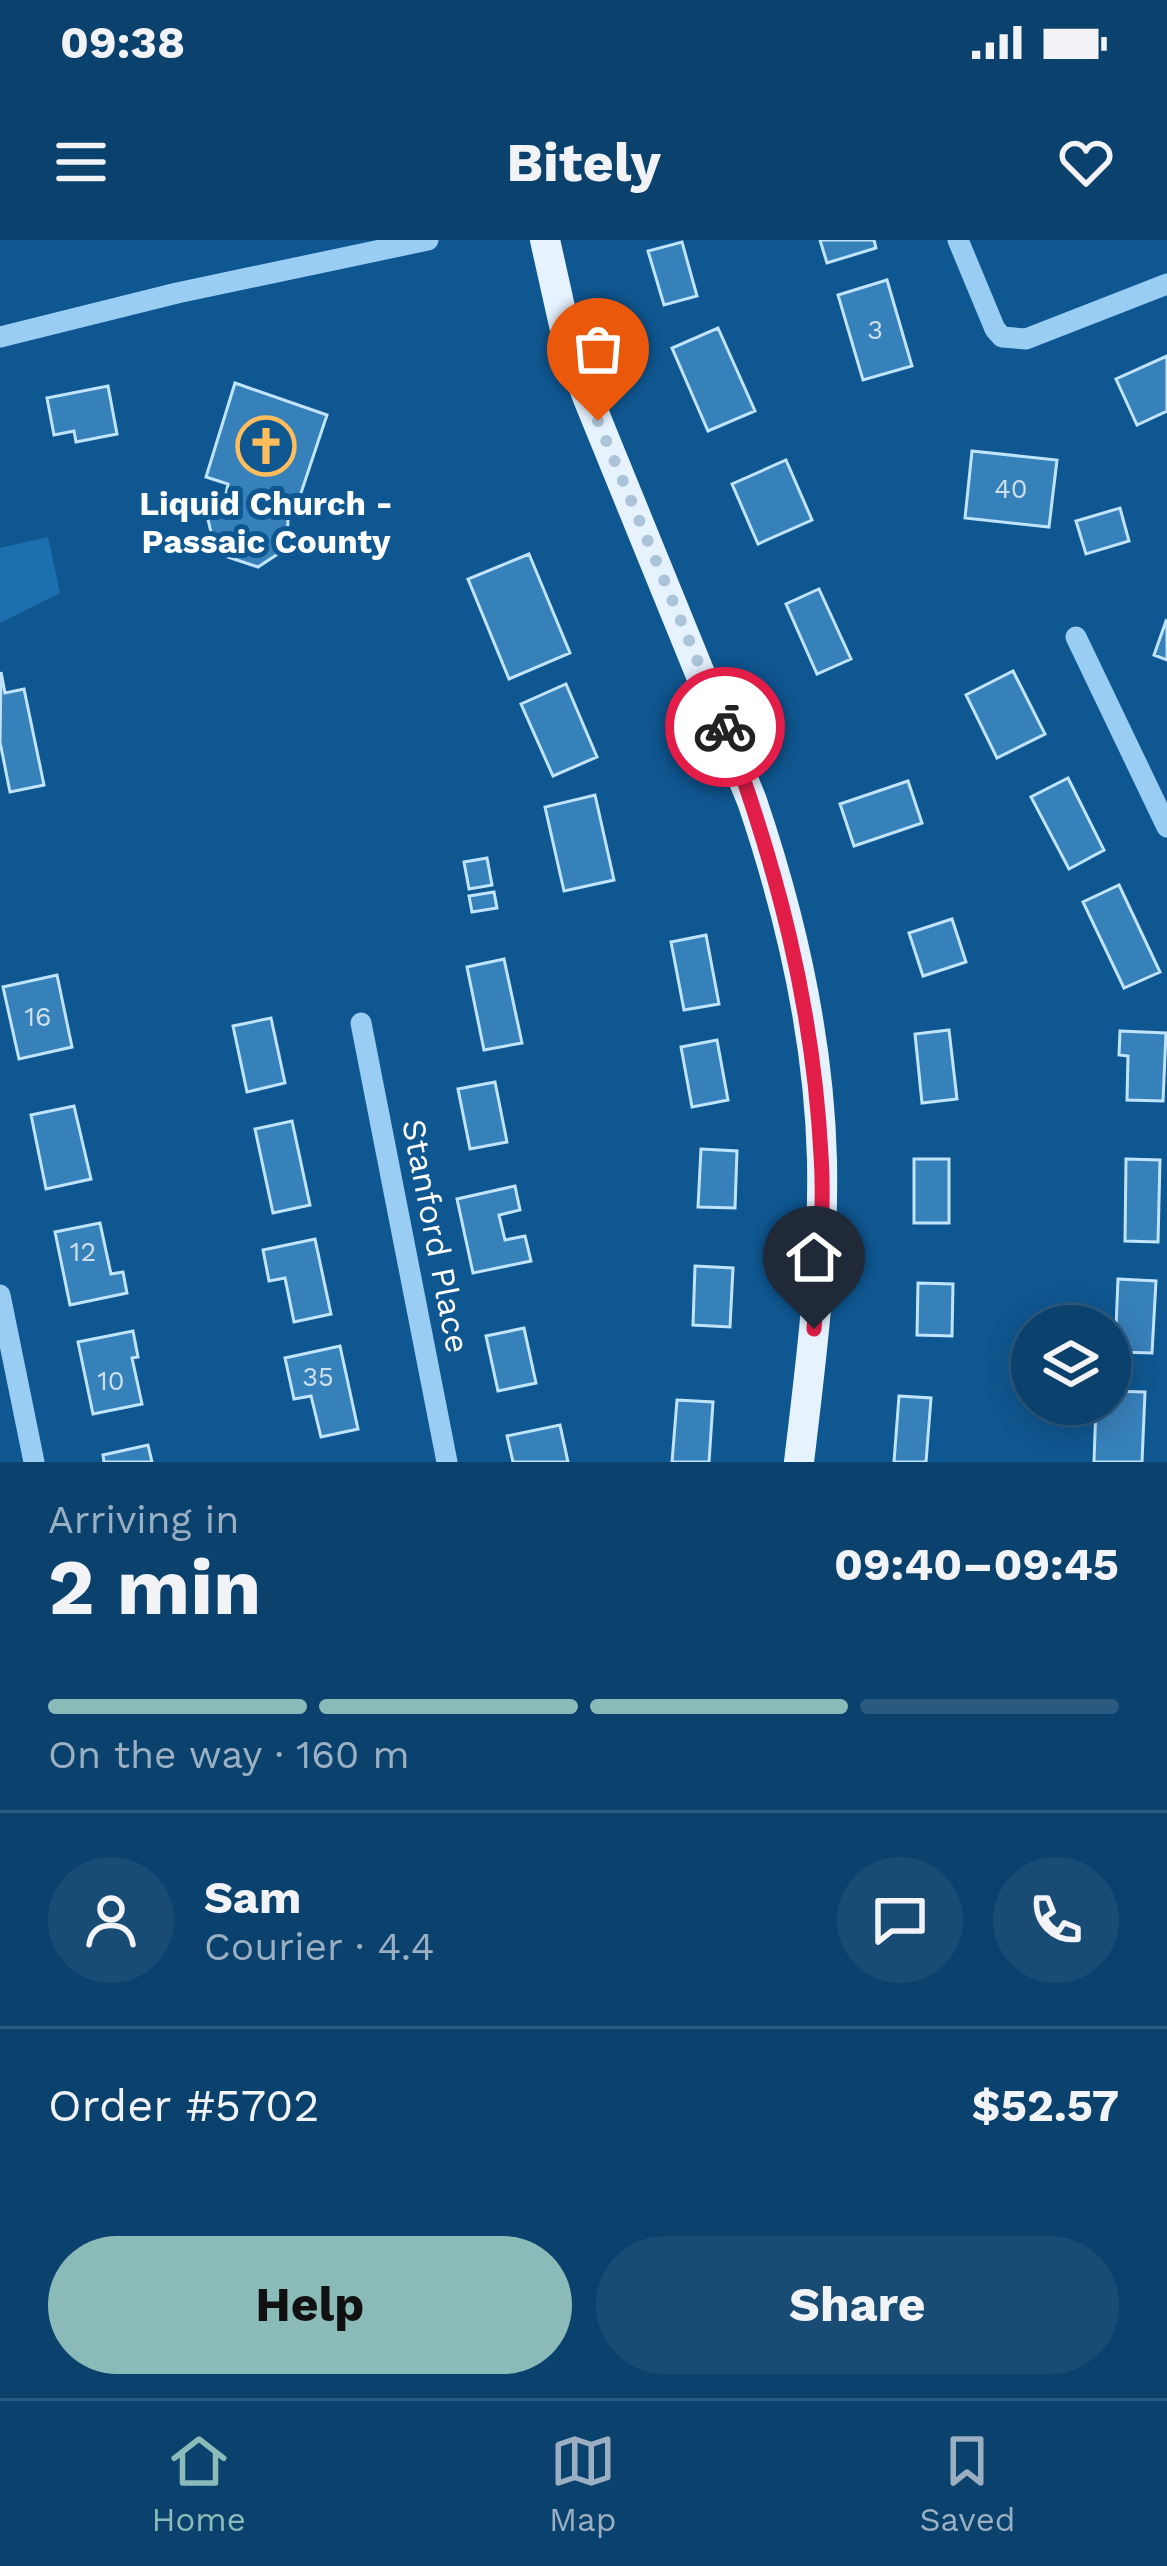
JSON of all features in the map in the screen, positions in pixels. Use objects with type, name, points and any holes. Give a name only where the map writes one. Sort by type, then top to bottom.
[{"type":"main road","points":[[545,240],[568,343],[587,396],[712,693],[759,819],[805,999],[822,1176],[814,1329],[800,1462]]},
{"type":"street","points":[[0,337],[177,293],[428,240]]},
{"type":"street","points":[[958,240],[1002,337],[1026,339],[1167,284]]},
{"type":"street","points":[[1076,637],[1160,795],[1167,827]]},
{"type":"street","name":"Stanford Place","points":[[361,1023],[447,1462]]},
{"type":"street","points":[[0,1295],[34,1462]]},
{"type":"shaded area","points":[[48,537],[60,593],[0,623],[0,548]]},
{"type":"building","points":[[820,240],[874,240],[876,248],[827,263]]},
{"type":"building","points":[[682,242],[697,296],[664,305],[648,251]]},
{"type":"building","points":[[887,280],[912,366],[863,380],[838,295]]},
{"type":"building","points":[[718,328],[755,411],[708,431],[672,348]]},
{"type":"building","points":[[1167,356],[1167,411],[1137,425],[1116,379]]},
{"type":"building","name":"Liquid Church - Passaic County","points":[[235,383],[327,415],[288,519],[287,548],[258,567],[216,553],[206,511],[226,494],[228,484],[206,477]]},
{"type":"building","points":[[108,386],[117,434],[76,442],[74,431],[54,435],[47,398]]},
{"type":"building","points":[[972,451],[1057,460],[1049,527],[965,518]]},
{"type":"building","points":[[786,460],[812,520],[758,544],[732,484]]},
{"type":"building","points":[[1120,508],[1129,541],[1086,554],[1076,521]]},
{"type":"building","points":[[529,554],[570,653],[509,679],[468,579]]},
{"type":"building","points":[[819,589],[851,659],[817,674],[786,604]]},
{"type":"building","points":[[1167,622],[1167,660],[1154,655]]},
{"type":"building","points":[[1013,671],[1045,734],[997,758],[966,695]]},
{"type":"building","points":[[1,672],[5,693],[24,689],[44,785],[10,792],[0,742]]},
{"type":"building","points":[[566,684],[597,757],[553,776],[521,704]]},
{"type":"building","points":[[1068,778],[1104,850],[1069,869],[1031,797]]},
{"type":"building","points":[[908,781],[922,823],[854,846],[840,804]]},
{"type":"building","points":[[595,795],[614,880],[564,891],[545,807]]},
{"type":"building","points":[[487,858],[492,885],[469,889],[464,862]]},
{"type":"building","points":[[1119,885],[1160,972],[1124,988],[1083,902]]},
{"type":"building","points":[[494,892],[497,908],[472,912],[469,896]]},
{"type":"building","points":[[952,919],[966,962],[923,976],[909,933]]},
{"type":"building","points":[[706,935],[719,1004],[684,1010],[671,942]]},
{"type":"building","points":[[504,959],[522,1043],[484,1050],[467,967]]},
{"type":"building","points":[[57,975],[72,1047],[19,1059],[3,987]]},
{"type":"building","points":[[271,1018],[285,1083],[247,1092],[233,1026]]},
{"type":"building","points":[[949,1030],[957,1099],[922,1103],[915,1034]]},
{"type":"building","points":[[1120,1031],[1166,1033],[1163,1101],[1127,1100],[1128,1056],[1119,1055]]},
{"type":"building","points":[[717,1040],[728,1100],[692,1107],[681,1047]]},
{"type":"building","points":[[495,1082],[507,1142],[470,1149],[458,1089]]},
{"type":"building","points":[[74,1106],[91,1179],[46,1189],[31,1115]]},
{"type":"building","points":[[292,1121],[310,1205],[273,1213],[255,1129]]},
{"type":"building","points":[[701,1149],[737,1151],[735,1208],[698,1207]]},
{"type":"building","points":[[914,1159],[949,1159],[949,1223],[914,1223]]},
{"type":"building","points":[[1126,1159],[1160,1160],[1158,1242],[1125,1241]]},
{"type":"building","points":[[515,1186],[520,1210],[499,1215],[505,1240],[525,1236],[531,1261],[473,1273],[457,1199]]},
{"type":"building","points":[[100,1223],[111,1274],[123,1272],[127,1293],[70,1305],[55,1232]]},
{"type":"building","points":[[315,1239],[331,1314],[294,1322],[285,1278],[269,1281],[263,1250]]},
{"type":"building","points":[[695,1266],[733,1268],[730,1327],[693,1325]]},
{"type":"building","points":[[1118,1279],[1156,1281],[1152,1353],[1131,1352],[1131,1305],[1117,1305]]},
{"type":"building","points":[[918,1283],[953,1284],[952,1336],[917,1335]]},
{"type":"building","points":[[524,1328],[536,1383],[498,1391],[486,1336]]},
{"type":"building","points":[[133,1331],[138,1357],[132,1358],[142,1404],[93,1414],[78,1342]]},
{"type":"building","points":[[340,1346],[358,1429],[321,1437],[311,1396],[294,1399],[285,1358]]},
{"type":"building","points":[[1131,1392],[1145,1392],[1142,1462],[1094,1462],[1095,1425],[1131,1425]]},
{"type":"building","points":[[899,1396],[931,1398],[926,1462],[894,1462]]},
{"type":"building","points":[[677,1400],[713,1402],[709,1462],[672,1462]]},
{"type":"building","points":[[560,1425],[568,1462],[513,1462],[507,1436]]},
{"type":"building","points":[[148,1445],[152,1462],[104,1462],[103,1455]]},
{"type":"way so far","points":[[598,421],[725,727]]},
{"type":"place","name":"Liquid Church - Passaic County","points":[[266,446]]},
{"type":"route","points":[[725,727],[773,862],[805,999],[822,1157],[814,1329]]}]
